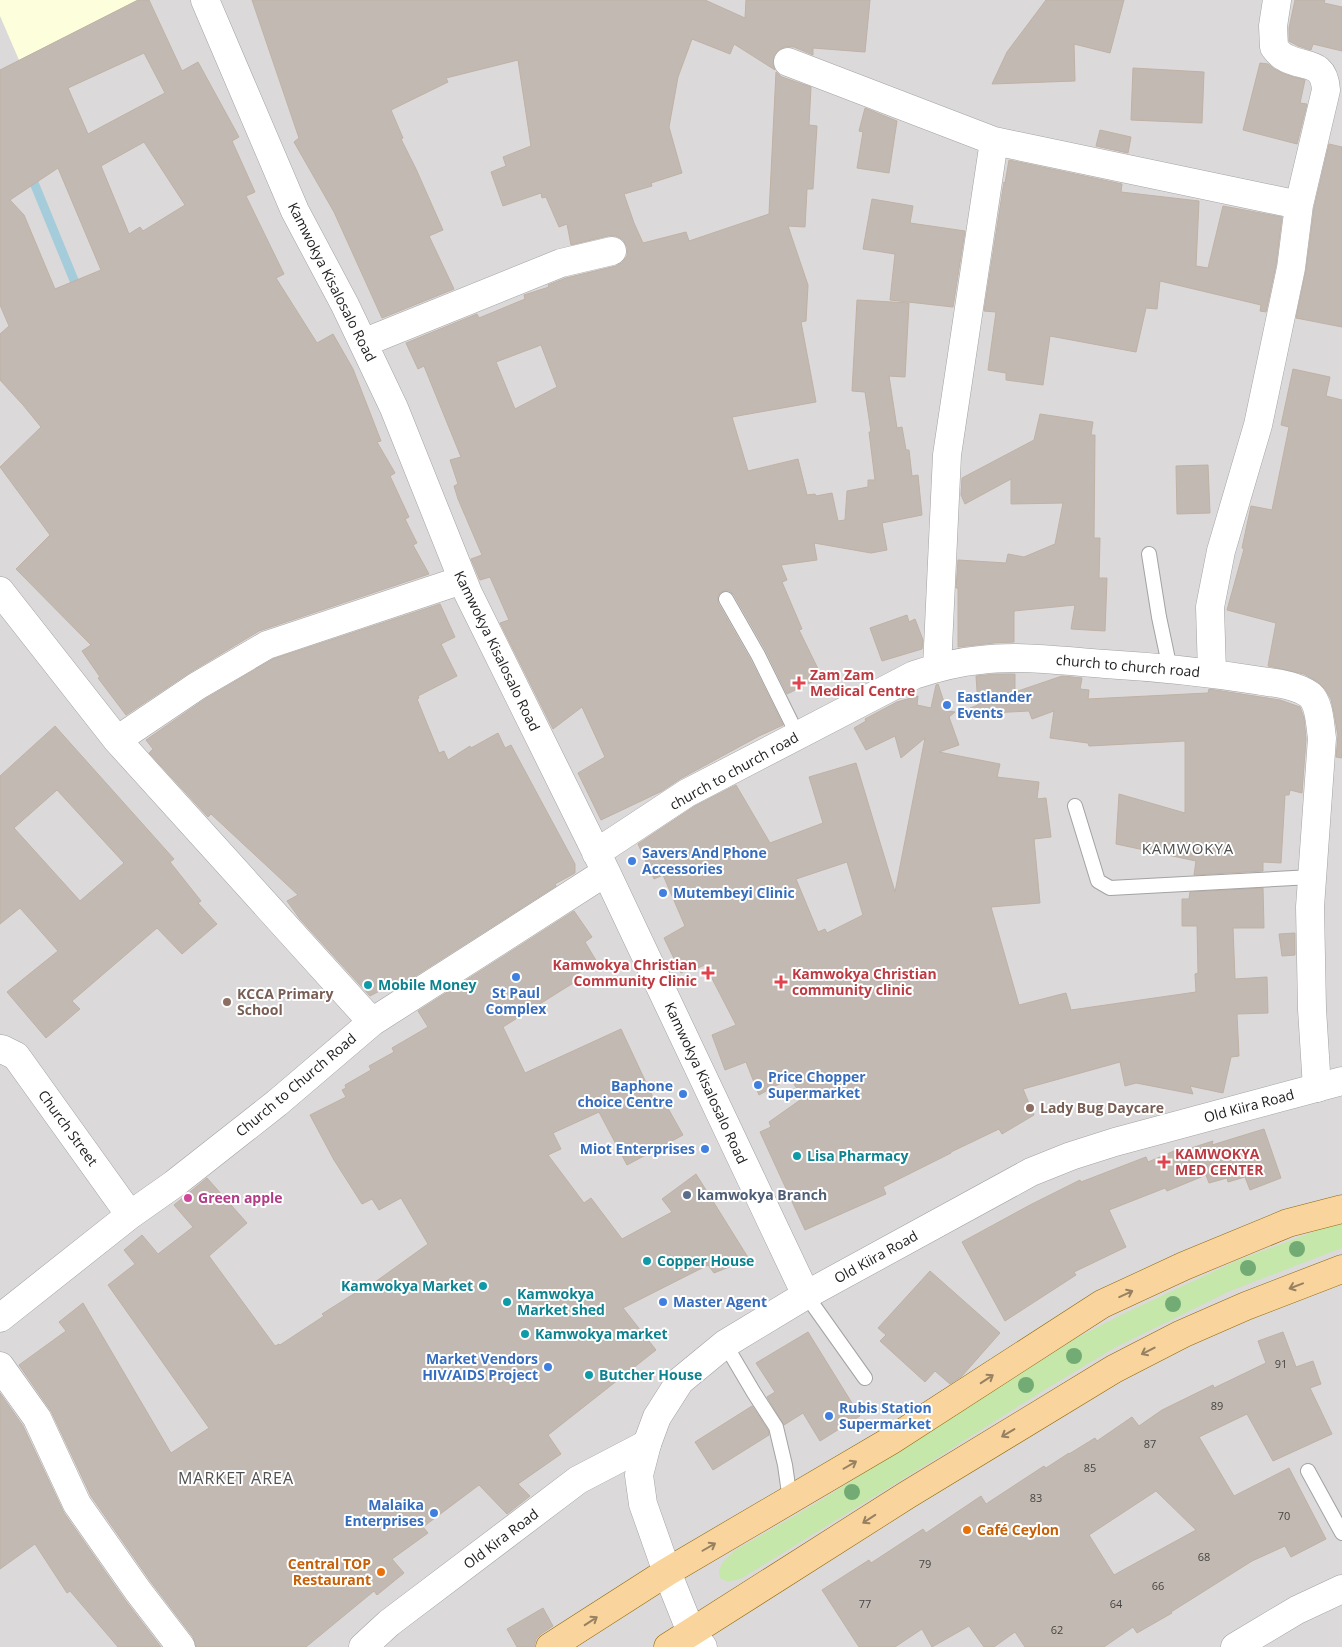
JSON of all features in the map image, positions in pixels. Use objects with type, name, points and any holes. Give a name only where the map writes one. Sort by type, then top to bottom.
[{"type":"main road","points":[[550,1647],[667,1572],[890,1441],[1102,1304],[1184,1266],[1288,1223],[1342,1209]]},
{"type":"main road","points":[[668,1647],[697,1639],[907,1494],[1114,1369],[1182,1334],[1246,1306],[1342,1269]]},
{"type":"street","name":"Kamwokya Kisalosalo Road","points":[[205,0],[295,211],[345,305],[394,408],[462,580],[601,863],[806,1295]]},
{"type":"street","points":[[1212,673],[1210,608],[1221,551],[1258,425],[1291,268],[1299,205],[1326,90],[1322,73],[1316,68],[1285,58],[1274,47],[1273,26],[1277,0]]},
{"type":"street","points":[[788,62],[994,141],[1299,205]]},
{"type":"street","points":[[937,668],[947,455],[994,141]]},
{"type":"street","points":[[363,343],[561,263],[612,251]]},
{"type":"street","points":[[117,740],[197,686],[267,645],[462,580]]},
{"type":"street","points":[[0,591],[117,740],[372,1022]]},
{"type":"street","name":"church to church road","points":[[601,863],[687,794],[914,675],[937,668],[980,660],[1023,658],[1170,668],[1212,673],[1294,688],[1309,694],[1312,698],[1318,711],[1322,738],[1310,907],[1312,1009],[1329,1085]]},
{"type":"street","name":"Church to Church Road","points":[[0,1318],[130,1215],[174,1184],[255,1120],[372,1022],[601,863]]},
{"type":"street","name":"Church Street","points":[[0,1050],[2,1049],[16,1056],[130,1215]]},
{"type":"street","name":"Old Kiira Road","points":[[697,1639],[667,1572],[643,1504],[639,1475],[647,1444],[658,1417],[680,1381],[725,1344],[806,1295],[1031,1172],[1115,1142],[1329,1085]]},
{"type":"street","points":[[0,1366],[37,1418],[77,1504],[138,1591],[181,1647]]},
{"type":"street","name":"Old Kira Road","points":[[363,1647],[389,1624],[578,1480],[647,1444]]},
{"type":"street","points":[[1235,1647],[1297,1610],[1342,1589]]},
{"type":"lane","points":[[1149,554],[1159,617],[1170,668]]},
{"type":"lane","points":[[726,599],[758,655],[798,736]]},
{"type":"lane","points":[[1075,806],[1098,881],[1110,888],[1312,877]]},
{"type":"lane","points":[[806,1295],[865,1378]]},
{"type":"lane","points":[[725,1344],[776,1427],[785,1465],[790,1500]]},
{"type":"lane","points":[[1308,1471],[1342,1533]]},
{"type":"shaded area","points":[[0,0],[1342,0],[1342,1647],[0,1647]]},
{"type":"shaded area","points":[[0,0],[138,0],[19,60],[0,16]]},
{"type":"green space","points":[[1342,1221],[1342,1248],[1230,1291],[1114,1348],[742,1578],[728,1582],[720,1578],[719,1570],[723,1562],[734,1551],[815,1504],[1075,1339],[1121,1315],[1236,1261]]},
{"type":"building","points":[[138,0],[149,0],[182,71],[198,62],[239,137],[232,141],[255,192],[246,196],[284,274],[276,278],[317,343],[333,334],[353,369],[381,441],[377,442],[395,473],[390,476],[409,517],[405,519],[417,543],[413,545],[429,574],[259,631],[189,673],[126,715],[98,678],[100,677],[82,651],[91,645],[16,569],[50,535],[0,467],[41,427],[0,380],[0,334],[9,326],[0,305],[0,70]],"holes":[[[144,53],[165,93],[88,134],[68,88]],[[144,142],[185,205],[143,231],[140,227],[129,234],[101,166]],[[58,168],[101,270],[55,289],[24,215],[10,200]]]},
{"type":"building","points":[[252,0],[705,0],[745,18],[746,0],[870,0],[865,52],[813,48],[813,55],[794,47],[785,47],[774,56],[773,64],[775,70],[734,44],[730,54],[692,39],[678,77],[669,127],[682,173],[651,183],[652,186],[624,194],[643,243],[686,232],[689,241],[769,214],[776,72],[782,77],[811,87],[809,125],[817,126],[813,189],[807,189],[805,227],[788,226],[808,285],[806,321],[801,322],[816,402],[732,417],[748,471],[798,459],[807,495],[815,494],[816,496],[832,493],[838,521],[845,520],[847,491],[868,487],[868,480],[875,480],[865,392],[852,391],[857,300],[909,303],[905,377],[889,376],[897,428],[902,427],[906,450],[909,450],[912,476],[918,475],[922,515],[882,523],[887,550],[871,553],[814,543],[817,560],[781,565],[787,580],[782,582],[802,629],[799,630],[822,677],[787,694],[766,651],[734,595],[726,590],[718,595],[718,603],[750,659],[783,725],[680,779],[662,791],[601,820],[578,773],[605,757],[582,707],[553,729],[500,623],[509,620],[490,577],[480,580],[471,559],[482,555],[454,486],[458,484],[450,460],[461,457],[424,366],[418,369],[406,343],[477,314],[479,318],[525,299],[524,295],[549,287],[548,285],[566,278],[616,266],[622,263],[627,256],[627,247],[623,240],[616,236],[608,236],[571,245],[567,224],[559,227],[546,197],[542,198],[541,193],[503,206],[491,172],[506,166],[503,157],[531,146],[518,60],[446,78],[448,82],[391,110],[403,138],[401,139],[443,230],[429,236],[454,289],[382,318],[334,212],[294,142],[299,138]],"holes":[[[541,345],[557,387],[515,409],[496,362]]]},
{"type":"building","points":[[1046,0],[1124,0],[1110,53],[1074,44],[1075,81],[992,84],[1007,52]]},
{"type":"building","points":[[1295,0],[1325,0],[1324,3],[1342,7],[1342,51],[1313,44],[1311,50],[1289,41],[1289,28]]},
{"type":"building","points":[[1260,63],[1268,64],[1287,75],[1305,80],[1300,103],[1307,104],[1297,144],[1243,130]]},
{"type":"building","points":[[1133,68],[1204,72],[1202,123],[1131,120]]},
{"type":"building","points":[[865,108],[897,121],[889,173],[857,168],[863,132],[859,131]]},
{"type":"building","points":[[1100,130],[1131,137],[1128,153],[1096,146]]},
{"type":"building","points":[[1329,144],[1342,147],[1342,327],[1296,318],[1306,270],[1314,208]]},
{"type":"building","points":[[1009,160],[1122,184],[1121,192],[1199,201],[1196,266],[1208,268],[1223,206],[1282,217],[1276,265],[1266,312],[1260,311],[1261,305],[1160,281],[1157,309],[1146,308],[1136,352],[1050,336],[1043,385],[1006,380],[1006,373],[988,370],[996,312],[984,311]]},
{"type":"building","points":[[872,199],[913,206],[910,223],[965,231],[953,307],[890,300],[895,254],[863,249]]},
{"type":"building","points":[[1293,369],[1330,377],[1326,396],[1342,400],[1342,758],[1336,757],[1338,736],[1331,699],[1325,689],[1318,682],[1304,674],[1268,666],[1276,623],[1227,610],[1244,549],[1242,548],[1251,506],[1272,510],[1289,427],[1281,425]]},
{"type":"building","points":[[1040,414],[1093,422],[1091,435],[1095,435],[1094,538],[1100,538],[1099,578],[1107,578],[1105,631],[1071,629],[1075,605],[1014,611],[1014,642],[958,647],[958,588],[956,588],[958,560],[1006,563],[1008,554],[1024,557],[1055,544],[1063,503],[1011,504],[1011,479],[965,504],[961,495],[962,478],[1034,440]]},
{"type":"building","points":[[1208,465],[1210,513],[1177,514],[1176,466]]},
{"type":"building","points":[[440,604],[455,637],[441,644],[457,676],[418,696],[419,698],[417,699],[439,753],[444,751],[448,760],[470,746],[471,748],[498,733],[505,748],[511,745],[575,864],[575,873],[555,884],[556,886],[401,985],[392,990],[389,986],[370,996],[300,919],[287,901],[298,895],[211,814],[208,817],[149,753],[153,749],[146,740],[205,699],[273,659]]},
{"type":"building","points":[[907,615],[909,622],[915,619],[923,640],[922,649],[882,661],[870,628]]},
{"type":"building","points":[[1015,674],[1015,692],[1062,676],[1082,678],[1080,689],[1089,690],[1088,699],[1208,693],[1209,689],[1280,700],[1300,707],[1304,718],[1306,739],[1302,793],[1290,790],[1289,795],[1285,795],[1281,863],[1263,862],[1263,871],[1194,875],[1196,861],[1116,844],[1119,794],[1185,813],[1185,741],[1089,746],[1088,743],[1050,738],[1054,711],[1032,719],[1029,711],[971,714],[970,708],[978,705],[976,676]]},
{"type":"building","points":[[938,684],[947,711],[955,712],[949,717],[959,745],[939,752],[1000,764],[997,777],[1039,782],[1037,799],[1046,798],[1051,837],[1034,839],[1040,903],[991,907],[1019,1005],[1066,993],[1071,1010],[1196,992],[1195,974],[1198,973],[1197,926],[1182,926],[1182,899],[1189,899],[1190,892],[1263,888],[1264,928],[1233,928],[1235,979],[1267,977],[1268,1013],[1237,1014],[1239,1056],[1231,1057],[1223,1093],[1190,1086],[1193,1094],[1136,1083],[1125,1086],[1120,1062],[1023,1089],[1034,1115],[1002,1134],[999,1129],[951,1152],[883,1187],[886,1194],[805,1230],[760,1132],[771,1127],[769,1122],[803,1098],[790,1078],[759,1095],[746,1062],[725,1070],[712,1035],[736,1025],[705,965],[695,969],[693,966],[681,973],[664,938],[685,926],[663,875],[654,879],[638,844],[695,806],[736,785],[770,843],[823,823],[809,777],[856,763],[895,892],[925,738],[901,758],[895,736],[866,750],[854,728],[866,721],[865,719],[897,702],[918,696],[917,705],[931,708],[936,685]],"holes":[[[847,862],[863,915],[827,933],[825,929],[818,932],[796,879]]]},
{"type":"building","points":[[55,726],[174,859],[170,862],[201,901],[198,903],[217,924],[182,954],[157,928],[72,1001],[80,1009],[46,1038],[7,992],[58,951],[20,908],[0,924],[0,776]],"holes":[[[57,790],[124,863],[80,901],[14,828]]]},
{"type":"building","points":[[574,911],[592,937],[585,942],[597,962],[575,975],[578,980],[503,1027],[525,1073],[621,1029],[657,1106],[665,1103],[683,1135],[627,1165],[599,1112],[553,1133],[561,1149],[548,1155],[584,1203],[591,1198],[622,1239],[672,1212],[662,1199],[696,1174],[749,1259],[714,1273],[708,1265],[623,1308],[656,1350],[548,1435],[561,1454],[518,1484],[530,1496],[507,1514],[479,1485],[423,1527],[428,1533],[392,1559],[404,1573],[377,1595],[374,1591],[306,1647],[196,1647],[193,1637],[151,1582],[91,1496],[51,1411],[19,1365],[66,1331],[59,1322],[83,1303],[171,1453],[209,1428],[108,1285],[135,1264],[124,1250],[142,1235],[158,1254],[193,1227],[174,1205],[207,1178],[247,1223],[209,1256],[275,1346],[280,1345],[324,1316],[322,1314],[363,1288],[364,1290],[428,1244],[401,1198],[379,1210],[372,1199],[362,1204],[334,1160],[310,1115],[346,1097],[342,1090],[346,1088],[345,1085],[371,1070],[369,1066],[394,1052],[392,1048],[428,1027],[418,1011]]},
{"type":"building","points":[[1295,933],[1295,955],[1282,956],[1279,934]]},
{"type":"building","points":[[1264,1129],[1281,1178],[1250,1190],[1245,1177],[1228,1182],[1227,1178],[1209,1183],[1206,1175],[1167,1191],[1165,1188],[1109,1210],[1126,1247],[1074,1272],[1076,1275],[1005,1321],[962,1242],[1080,1180],[1081,1182],[1146,1157],[1148,1162],[1181,1148],[1182,1151],[1213,1141],[1212,1145]]},
{"type":"building","points":[[930,1271],[1000,1333],[962,1376],[950,1384],[935,1371],[925,1382],[880,1341],[886,1335],[878,1328]]},
{"type":"building","points":[[808,1332],[860,1416],[820,1441],[803,1413],[784,1425],[767,1397],[775,1392],[756,1363]]},
{"type":"building","points":[[1283,1332],[1296,1367],[1313,1361],[1321,1384],[1310,1388],[1332,1434],[1273,1461],[1247,1414],[1199,1437],[1234,1496],[1289,1468],[1326,1539],[1291,1557],[1285,1546],[1252,1561],[1172,1613],[1137,1633],[1133,1627],[1104,1647],[1025,1647],[1015,1632],[994,1647],[984,1647],[969,1626],[932,1647],[922,1629],[895,1647],[859,1647],[822,1590],[869,1560],[871,1563],[923,1529],[926,1533],[981,1496],[986,1504],[1044,1466],[1046,1468],[1095,1438],[1097,1441],[1132,1417],[1139,1426],[1162,1410],[1213,1385],[1214,1388],[1266,1363],[1258,1341]],"holes":[[[1156,1491],[1196,1530],[1114,1575],[1089,1535]]]},
{"type":"building","points":[[0,1393],[23,1426],[64,1513],[125,1600],[161,1647],[118,1647],[70,1591],[67,1593],[35,1544],[0,1569]]},
{"type":"building","points":[[752,1406],[768,1430],[769,1435],[713,1470],[695,1442]]},
{"type":"building","points":[[543,1608],[553,1626],[536,1639],[534,1647],[517,1647],[507,1629]]},
{"type":"waterway","points":[[30,173],[78,290]]},
{"type":"place","name":"Zam Zam Medical Centre","points":[[799,683]]},
{"type":"place","name":"Eastlander Events","points":[[947,705]]},
{"type":"place","name":"Savers And Phone Accessories","points":[[632,861]]},
{"type":"place","name":"Mutembeyi Clinic","points":[[663,893]]},
{"type":"place","name":"Kamwokya Christian Community Clinic","points":[[708,973]]},
{"type":"place","name":"St Paul Complex","points":[[516,977]]},
{"type":"place","name":"Kamwokya Christian community clinic","points":[[781,982]]},
{"type":"place","name":"Mobile Money","points":[[368,985]]},
{"type":"place","name":"KCCA Primary School","points":[[227,1002]]},
{"type":"place","name":"Price Chopper Supermarket","points":[[758,1085]]},
{"type":"place","name":"Baphone choice Centre","points":[[683,1094]]},
{"type":"place","name":"Lady Bug Daycare","points":[[1030,1108]]},
{"type":"place","name":"Miot Enterprises","points":[[705,1149]]},
{"type":"place","name":"Lisa Pharmacy","points":[[797,1156]]},
{"type":"place","name":"KAMWOKYA MED CENTER","points":[[1164,1162]]},
{"type":"place","name":"kamwokya Branch","points":[[687,1195]]},
{"type":"place","name":"Green apple","points":[[188,1198]]},
{"type":"place","name":"Copper House","points":[[647,1261]]},
{"type":"place","name":"Kamwokya Market","points":[[483,1286]]},
{"type":"place","name":"Kamwokya Market shed","points":[[507,1302]]},
{"type":"place","name":"Master Agent","points":[[663,1302]]},
{"type":"place","name":"Kamwokya market","points":[[525,1334]]},
{"type":"place","name":"Market Vendors HIV/AIDS Project","points":[[548,1367]]},
{"type":"place","name":"Butcher House","points":[[589,1375]]},
{"type":"place","name":"Rubis Station Supermarket","points":[[829,1416]]},
{"type":"place","name":"Malaika Enterprises","points":[[434,1513]]},
{"type":"place","name":"Café Ceylon","points":[[967,1530]]},
{"type":"place","name":"Central TOP Restaurant","points":[[381,1572]]},
{"type":"district","name":"KAMWOKYA","points":[[1188,849]]},
{"type":"district","name":"MARKET AREA","points":[[236,1478]]}]
